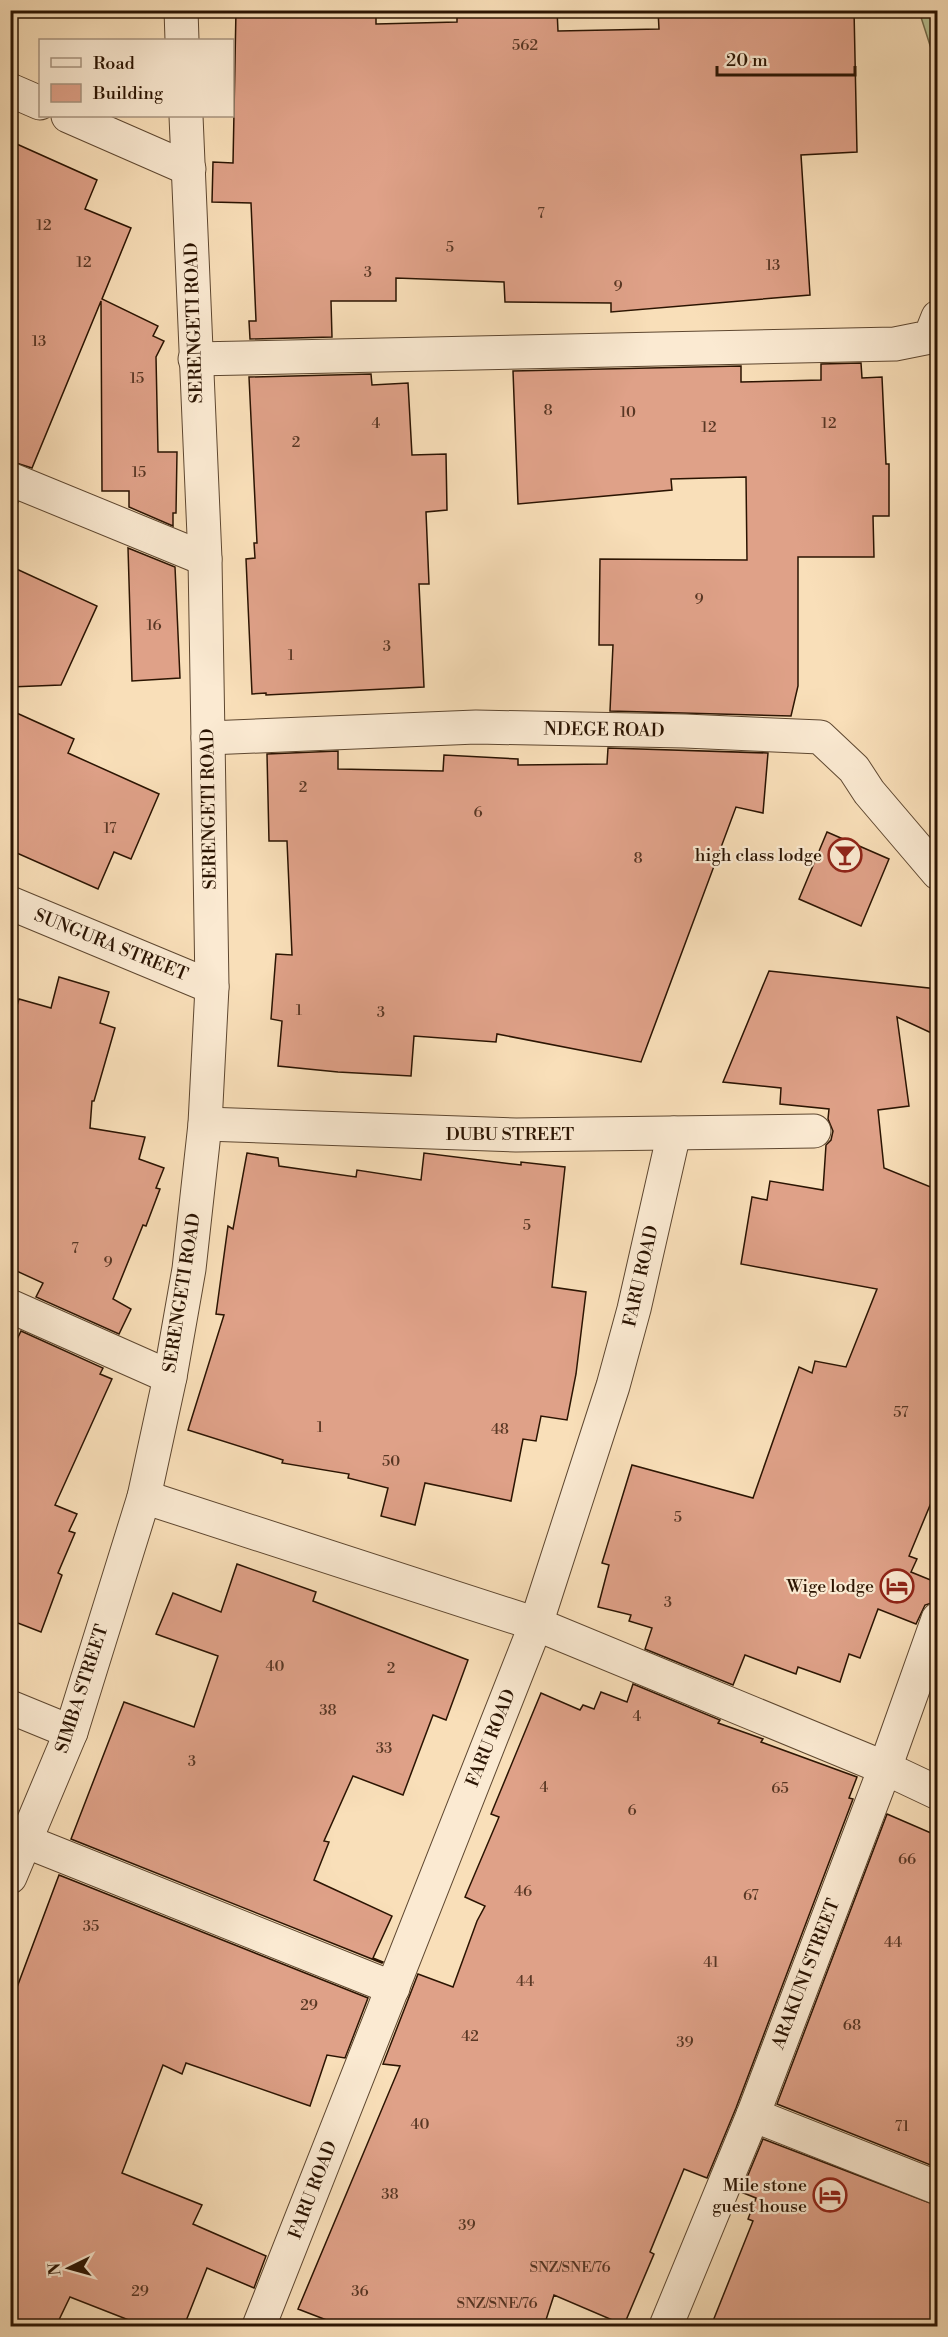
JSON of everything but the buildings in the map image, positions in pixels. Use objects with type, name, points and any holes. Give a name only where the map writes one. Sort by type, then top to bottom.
[{"type":"street","points":[[181,10],[182,39]]},
{"type":"street","points":[[10,90],[39,103]]},
{"type":"street","points":[[70,117],[189,169]]},
{"type":"street","name":"SERENGETI ROAD","points":[[144,1497],[170,1377],[189,1269],[205,1124],[212,987],[205,560],[186,117]]},
{"type":"street","points":[[195,359],[895,344],[930,337],[938,317]]},
{"type":"street","points":[[10,479],[205,560]]},
{"type":"street","name":"NDEGE ROAD","points":[[208,738],[476,727],[685,731],[820,737],[854,769],[869,792],[938,873]]},
{"type":"street","name":"SUNGURA STREET","points":[[10,903],[212,987]]},
{"type":"street","name":"DUBU STREET","points":[[205,1124],[505,1135],[814,1131]]},
{"type":"street","name":"FARU ROAD","points":[[260,2326],[536,1624],[613,1386],[634,1309],[674,1133]]},
{"type":"street","points":[[10,1306],[170,1377]]},
{"type":"street","points":[[144,1497],[536,1624],[885,1768],[938,1793]]},
{"type":"street","name":"SIMBA STREET","points":[[10,1877],[71,1732],[144,1497]]},
{"type":"street","name":"ARAKUNI STREET","points":[[666,2326],[753,2115],[885,1768],[938,1619]]},
{"type":"street","points":[[10,1707],[71,1732]]},
{"type":"street","points":[[25,1841],[393,1988]]},
{"type":"street","points":[[753,2115],[938,2188]]},
{"type":"green space","points":[[919,11],[937,11],[937,67]]},
{"type":"place","name":"high class lodge","points":[[845,855]]},
{"type":"place","name":"Wige lodge","points":[[897,1586]]},
{"type":"place","name":"Mile stone guest house","points":[[830,2195]]}]
